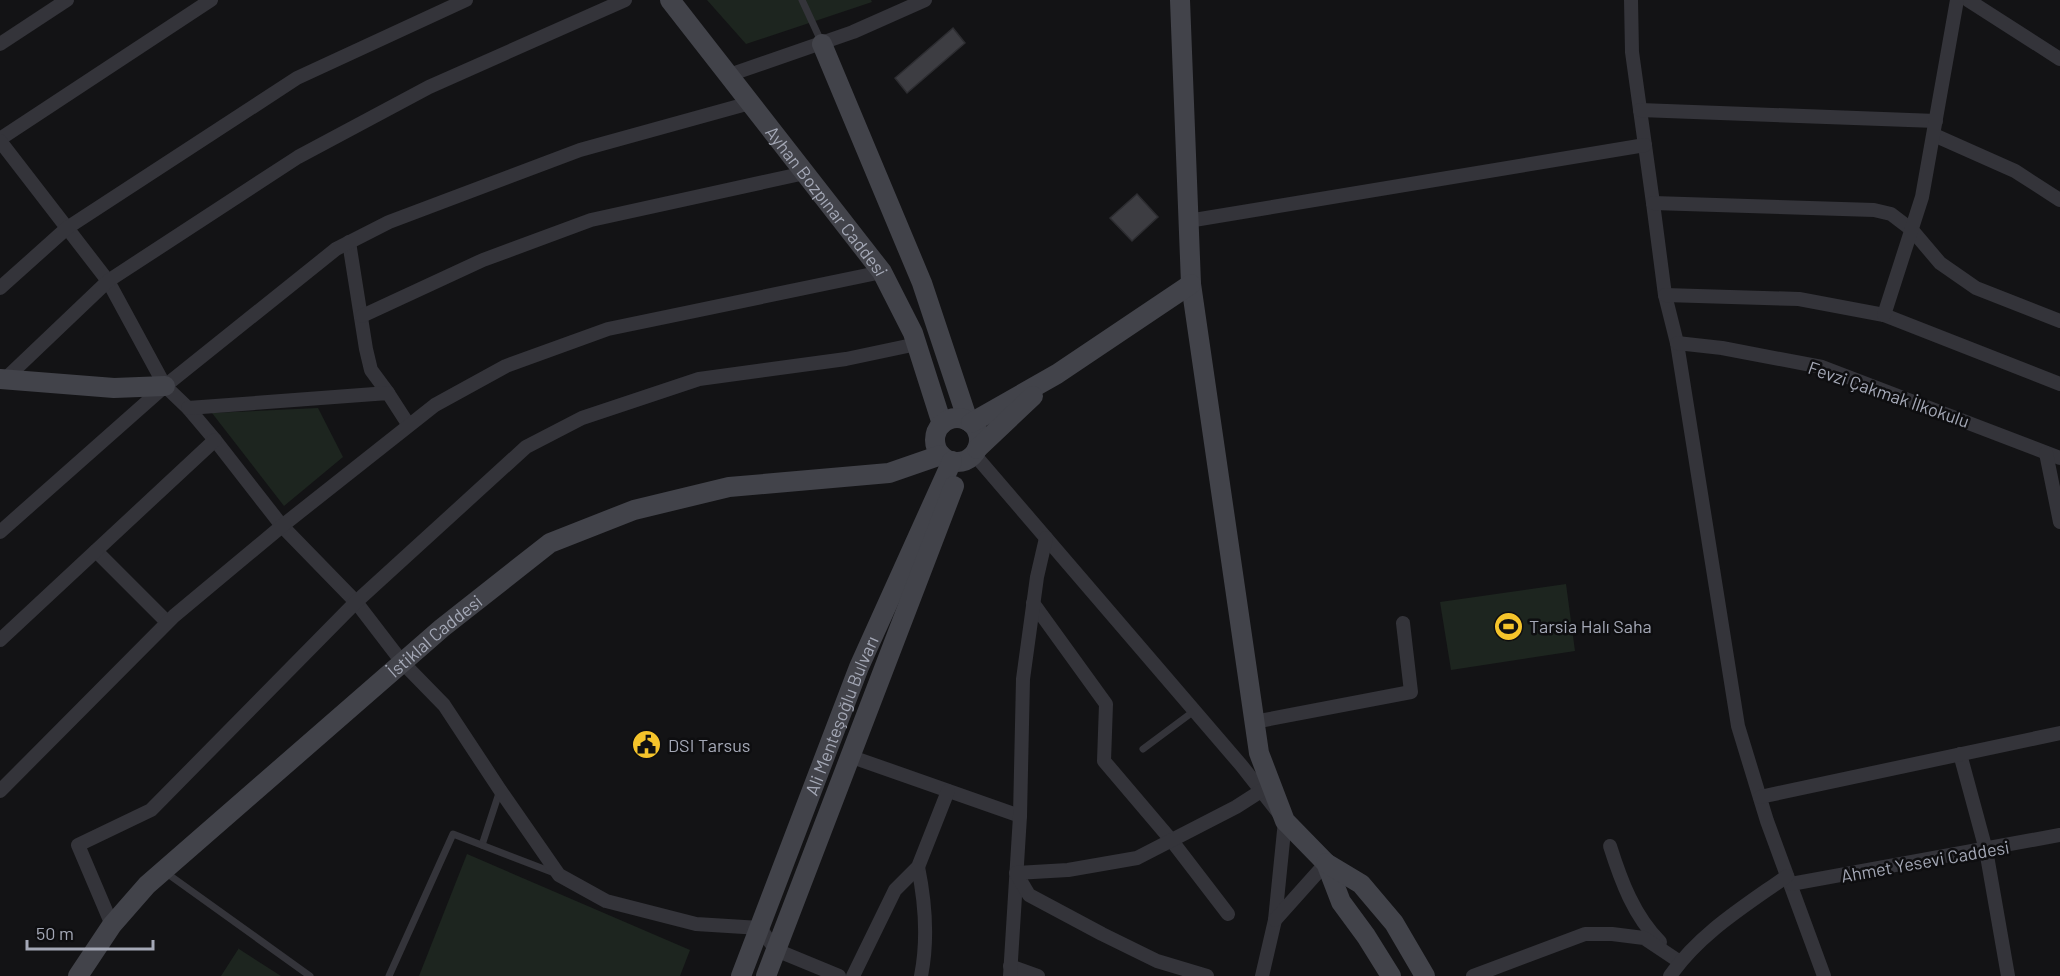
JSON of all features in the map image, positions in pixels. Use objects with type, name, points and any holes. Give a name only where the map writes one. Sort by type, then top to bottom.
[{"type":"street","points":[[0,44],[67,0]]},
{"type":"street","points":[[211,0],[0,140],[108,281],[165,386],[188,408],[215,440],[282,526],[356,602],[402,662],[444,705],[559,875],[606,901],[696,924],[760,928],[776,950],[839,976]]},
{"type":"street","points":[[0,288],[67,228],[297,78],[466,0]]},
{"type":"street","points":[[1,381],[108,281],[298,157],[429,87],[625,0]]},
{"type":"street","name":"Ayhan Bozpınar Caddesi","points":[[670,0],[882,272],[914,333],[942,424]]},
{"type":"street","points":[[729,75],[822,44],[925,0]]},
{"type":"street","points":[[1179,0],[1191,284],[1259,753],[1285,821],[1275,920],[1262,976]]},
{"type":"street","points":[[1631,0],[1632,52],[1665,295],[1677,343],[1736,715],[1760,797],[1824,976]]},
{"type":"street","points":[[1884,315],[1922,197],[1957,0]]},
{"type":"street","points":[[1968,0],[2060,59]]},
{"type":"street","points":[[822,44],[926,294],[969,422],[978,433],[978,444],[962,456]]},
{"type":"street","points":[[0,532],[165,386],[336,249],[389,222],[580,150],[750,103]]},
{"type":"street","points":[[1640,110],[1935,128],[2015,171],[2060,200]]},
{"type":"street","points":[[1188,220],[1645,145]]},
{"type":"street","points":[[362,316],[483,260],[591,220],[805,173]]},
{"type":"street","points":[[1653,203],[1874,210],[1891,214],[1912,230],[1940,263],[1976,288],[2060,321]]},
{"type":"street","points":[[349,242],[371,370],[408,424]]},
{"type":"street","points":[[3,783],[167,622],[282,526],[408,424],[435,405],[506,366],[608,329],[882,272],[926,294]]},
{"type":"street","points":[[1191,284],[1057,374],[969,422],[956,418],[942,424],[935,439],[936,445],[962,456],[1046,538],[1285,821],[1326,863],[1368,892],[1394,923],[1425,976]]},
{"type":"street","points":[[1665,295],[1799,299],[1884,315],[2060,384]]},
{"type":"street","name":"Fevzi Çakmak İlkokulu","points":[[1677,343],[1722,348],[1822,367],[2060,458]]},
{"type":"street","points":[[112,925],[78,845],[151,810],[356,602],[526,447],[582,418],[699,379],[846,359],[917,344]]},
{"type":"street","points":[[962,456],[1057,374]]},
{"type":"street","points":[[1,381],[114,388],[165,386]]},
{"type":"street","points":[[188,408],[388,393]]},
{"type":"street","points":[[0,640],[215,440]]},
{"type":"street","points":[[2046,453],[2060,522]]},
{"type":"street","name":"İstiklal Caddesi","points":[[78,976],[112,925],[163,870],[442,628],[550,543],[634,510],[729,487],[889,473],[962,456]]},
{"type":"street","name":"Ali Menteşoğlu Bulvarı","points":[[766,976],[962,456]]},
{"type":"street","name":"Ali Menteşoğlu Bulvarı","points":[[741,976],[859,668],[962,456]]},
{"type":"street","points":[[1038,976],[1010,971],[1020,816],[1023,679],[1037,577],[1046,538]]},
{"type":"street","points":[[96,551],[167,622]]},
{"type":"street","points":[[1033,603],[1106,704],[1104,761],[1172,841],[1228,914]]},
{"type":"street","points":[[1254,722],[1411,692],[1403,623]]},
{"type":"street","points":[[1760,797],[2060,733]]},
{"type":"street","points":[[1960,754],[1986,850],[2008,976]]},
{"type":"street","points":[[849,756],[1020,816]]},
{"type":"street","points":[[853,976],[895,890],[918,867],[948,791]]},
{"type":"street","points":[[1016,873],[1068,870],[1137,858],[1236,807],[1262,791]]},
{"type":"street","name":"Ahmet Yesevi Caddesi","points":[[1789,880],[1986,850],[2060,835]]},
{"type":"street","points":[[1610,846],[1622,882],[1639,915],[1654,936],[1680,962]]},
{"type":"street","points":[[1275,920],[1326,863]]},
{"type":"street","points":[[1326,863],[1341,902],[1391,976]]},
{"type":"street","points":[[918,867],[924,903],[924,961],[921,976]]},
{"type":"street","points":[[1016,873],[1029,895],[1157,961],[1207,976]]},
{"type":"street","points":[[1670,976],[1680,962],[1713,928],[1789,880]]},
{"type":"street","points":[[1473,976],[1585,934],[1612,934],[1644,938],[1680,962]]},
{"type":"lane","points":[[802,0],[822,44]]},
{"type":"lane","points":[[1143,749],[1194,711]]},
{"type":"lane","points":[[482,845],[500,790]]},
{"type":"lane","points":[[388,976],[453,834],[559,875]]},
{"type":"lane","points":[[163,870],[310,976]]},
{"type":"shaded area","points":[[707,0],[871,0],[872,2],[746,44]]},
{"type":"shaded area","points":[[318,408],[343,457],[284,506],[212,413]]},
{"type":"shaded area","name":"Tarsia Halı Saha","points":[[1566,584],[1575,651],[1451,670],[1440,602]]},
{"type":"shaded area","points":[[467,854],[690,950],[680,976],[419,976]]},
{"type":"shaded area","points":[[239,949],[281,976],[221,976]]},
{"type":"building","points":[[953,28],[965,43],[907,93],[895,78]]},
{"type":"building","points":[[1137,194],[1158,217],[1132,241],[1110,218]]},
{"type":"place","name":"Tarsia Halı Saha","points":[[1508,626]]},
{"type":"place","name":"DSI Tarsus","points":[[647,745]]}]
